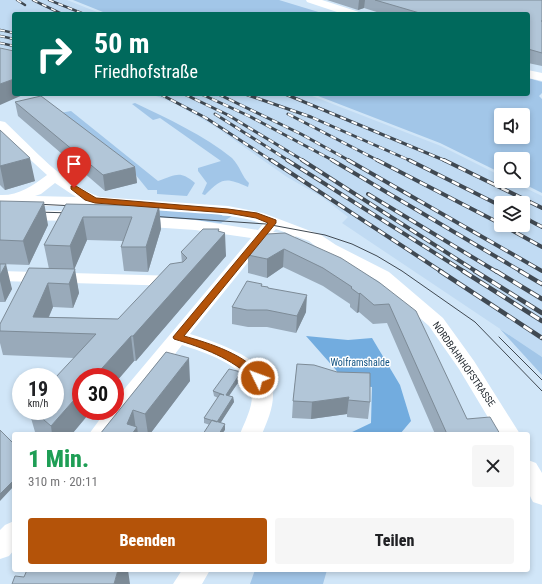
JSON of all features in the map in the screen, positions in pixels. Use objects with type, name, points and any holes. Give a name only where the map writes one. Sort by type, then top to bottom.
[{"type":"main road","points":[[311,0],[349,12]]},
{"type":"main road","points":[[299,2],[330,12]]},
{"type":"main road","points":[[530,67],[542,70]]},
{"type":"main road","points":[[530,74],[542,77]]},
{"type":"street","points":[[0,125],[57,178],[88,198],[103,202]]},
{"type":"street","points":[[0,200],[36,191],[57,178]]},
{"type":"street","points":[[0,215],[96,217],[84,214],[71,202],[57,178]]},
{"type":"street","name":"NORDBAHNHOFSTRASSE","points":[[0,200],[103,202],[228,211],[257,216],[315,238],[330,249],[383,276],[400,289],[436,322],[467,366],[508,432]]},
{"type":"street","name":"NORDBAHNHOFSTRASSE","points":[[117,219],[188,224],[262,234],[330,249]]},
{"type":"street","points":[[102,432],[178,337],[213,282],[273,222]]},
{"type":"street","points":[[0,276],[178,281]]},
{"type":"street","points":[[178,337],[203,345],[226,355],[246,367],[258,378],[263,390],[260,408],[252,432]]},
{"type":"street","points":[[530,460],[542,474]]},
{"type":"street","points":[[530,473],[542,495]]},
{"type":"street","points":[[0,548],[12,534]]},
{"type":"street","points":[[187,584],[196,572]]},
{"type":"shaded area","points":[[0,0],[67,0],[97,12],[12,12],[12,50],[0,47]]},
{"type":"shaded area","points":[[73,0],[279,0],[318,12],[103,12]]},
{"type":"shaded area","points":[[530,79],[542,82],[542,93],[539,96],[542,99],[542,193],[530,187],[530,152],[494,152],[494,170],[440,143],[318,96],[530,96]]},
{"type":"shaded area","points":[[156,96],[312,96],[441,146],[494,172],[494,188],[525,188],[542,196],[542,357],[342,223],[348,217],[322,197],[287,177],[214,126],[176,104]]},
{"type":"shaded area","points":[[135,103],[210,142],[232,158],[249,183],[248,187],[234,182],[224,181],[220,182],[205,195],[202,194],[207,183],[198,171],[198,168],[221,161],[160,118],[153,120],[132,104]]},
{"type":"shaded area","points":[[71,111],[158,181],[178,175],[185,176],[190,179],[195,183],[187,196],[157,194],[157,190],[148,190],[122,158],[60,113]]},
{"type":"shaded area","points":[[114,207],[223,214],[222,216],[232,216],[221,223],[163,217],[145,218]]},
{"type":"shaded area","points":[[500,329],[542,357],[542,375]]},
{"type":"shaded area","points":[[254,572],[326,572],[323,584],[250,584]]},
{"type":"green space","name":"Wolframshalde","points":[[306,336],[348,340],[372,338],[400,385],[411,421],[402,432],[352,432],[371,423],[372,387],[344,384],[336,370]]},
{"type":"building","points":[[375,0],[542,0],[542,53],[530,50],[530,12],[416,12]]},
{"type":"building","points":[[0,48],[12,51],[12,80],[0,84]]},
{"type":"building","points":[[41,96],[135,167],[103,175],[15,102]]},
{"type":"building","points":[[0,130],[30,158],[0,166]]},
{"type":"building","points":[[0,201],[44,202],[23,241],[0,240]]},
{"type":"building","points":[[66,204],[159,206],[146,247],[121,247],[132,217],[83,217],[70,246],[44,245]]},
{"type":"building","points":[[203,229],[219,229],[218,231],[225,233],[133,336],[131,336],[102,368],[72,368],[72,402],[64,411],[64,368],[96,334],[0,331],[0,324],[29,268],[75,269],[69,284],[48,283],[33,317],[118,319],[170,264],[183,262],[187,258],[181,252]]},
{"type":"building","points":[[285,233],[341,258],[380,283],[416,311],[467,419],[490,417],[499,432],[446,432],[389,304],[374,305],[360,293],[359,294],[351,288],[352,287],[323,268],[284,249],[267,259],[248,255],[261,238],[267,234]]},
{"type":"building","points":[[0,264],[6,264],[0,275]]},
{"type":"building","points":[[247,281],[262,284],[261,286],[268,288],[307,295],[297,316],[267,310],[247,310],[232,307]]},
{"type":"building","points":[[166,352],[189,358],[145,414],[133,410],[127,424],[137,427],[133,432],[102,432],[111,420],[124,420],[124,404]]},
{"type":"building","points":[[297,364],[314,365],[337,372],[370,373],[370,402],[348,400],[349,397],[312,402],[293,401]]},
{"type":"building","points":[[229,369],[241,372],[226,395],[233,397],[217,422],[204,418],[220,394],[224,395],[213,391]]},
{"type":"building","points":[[44,420],[56,420],[51,426]]},
{"type":"building","points":[[212,420],[225,424],[220,432],[204,432]]},
{"type":"building","points":[[0,430],[12,442],[12,482],[0,494]]},
{"type":"building","points":[[26,572],[117,572],[114,584],[12,584],[15,576],[24,577]]},
{"type":"tram line","points":[[34,204],[76,206]]},
{"type":"tram line","points":[[35,212],[73,213]]},
{"type":"tram line","points":[[149,216],[266,224],[325,235],[352,244],[377,256],[402,271],[475,322],[542,391]]},
{"type":"tram line","points":[[499,337],[542,380]]},
{"type":"railway","points":[[17,0],[25,5]]},
{"type":"railway","points":[[33,0],[58,12]]},
{"type":"railway","points":[[49,0],[79,12]]},
{"type":"railway","points":[[0,30],[12,33]]},
{"type":"railway","points":[[0,36],[12,39]]},
{"type":"railway","points":[[0,43],[12,46]]},
{"type":"railway","points":[[164,96],[206,118],[272,161]]},
{"type":"railway","points":[[188,96],[228,115],[304,161]]},
{"type":"railway","points":[[205,96],[249,116],[334,161]]},
{"type":"railway","points":[[222,96],[301,134],[350,161]]},
{"type":"railway","points":[[251,96],[311,117],[411,161]]},
{"type":"railway","points":[[290,96],[446,161]]},
{"type":"railway","points":[[215,114],[289,161]]},
{"type":"railway","points":[[288,114],[379,161]]},
{"type":"railway","points":[[271,160],[442,272]]},
{"type":"railway","points":[[287,160],[465,272]]},
{"type":"railway","points":[[302,160],[477,272]]},
{"type":"railway","points":[[332,160],[522,272]]},
{"type":"railway","points":[[348,160],[542,271]]},
{"type":"railway","points":[[377,160],[494,220]]},
{"type":"railway","points":[[444,160],[542,208]]},
{"type":"railway","points":[[411,161],[494,202]]},
{"type":"railway","points":[[368,194],[497,272]]},
{"type":"railway","points":[[530,221],[542,227]]},
{"type":"railway","points":[[515,232],[542,247]]},
{"type":"railway","points":[[440,271],[542,338]]},
{"type":"railway","points":[[463,271],[542,321]]},
{"type":"railway","points":[[475,271],[542,313]]},
{"type":"railway","points":[[496,271],[542,299]]},
{"type":"railway","points":[[520,271],[542,284]]},
{"type":"route","points":[[74,188],[95,201],[228,211],[257,216],[273,222],[215,290],[178,337],[203,345],[226,355],[246,367],[258,378]]}]
